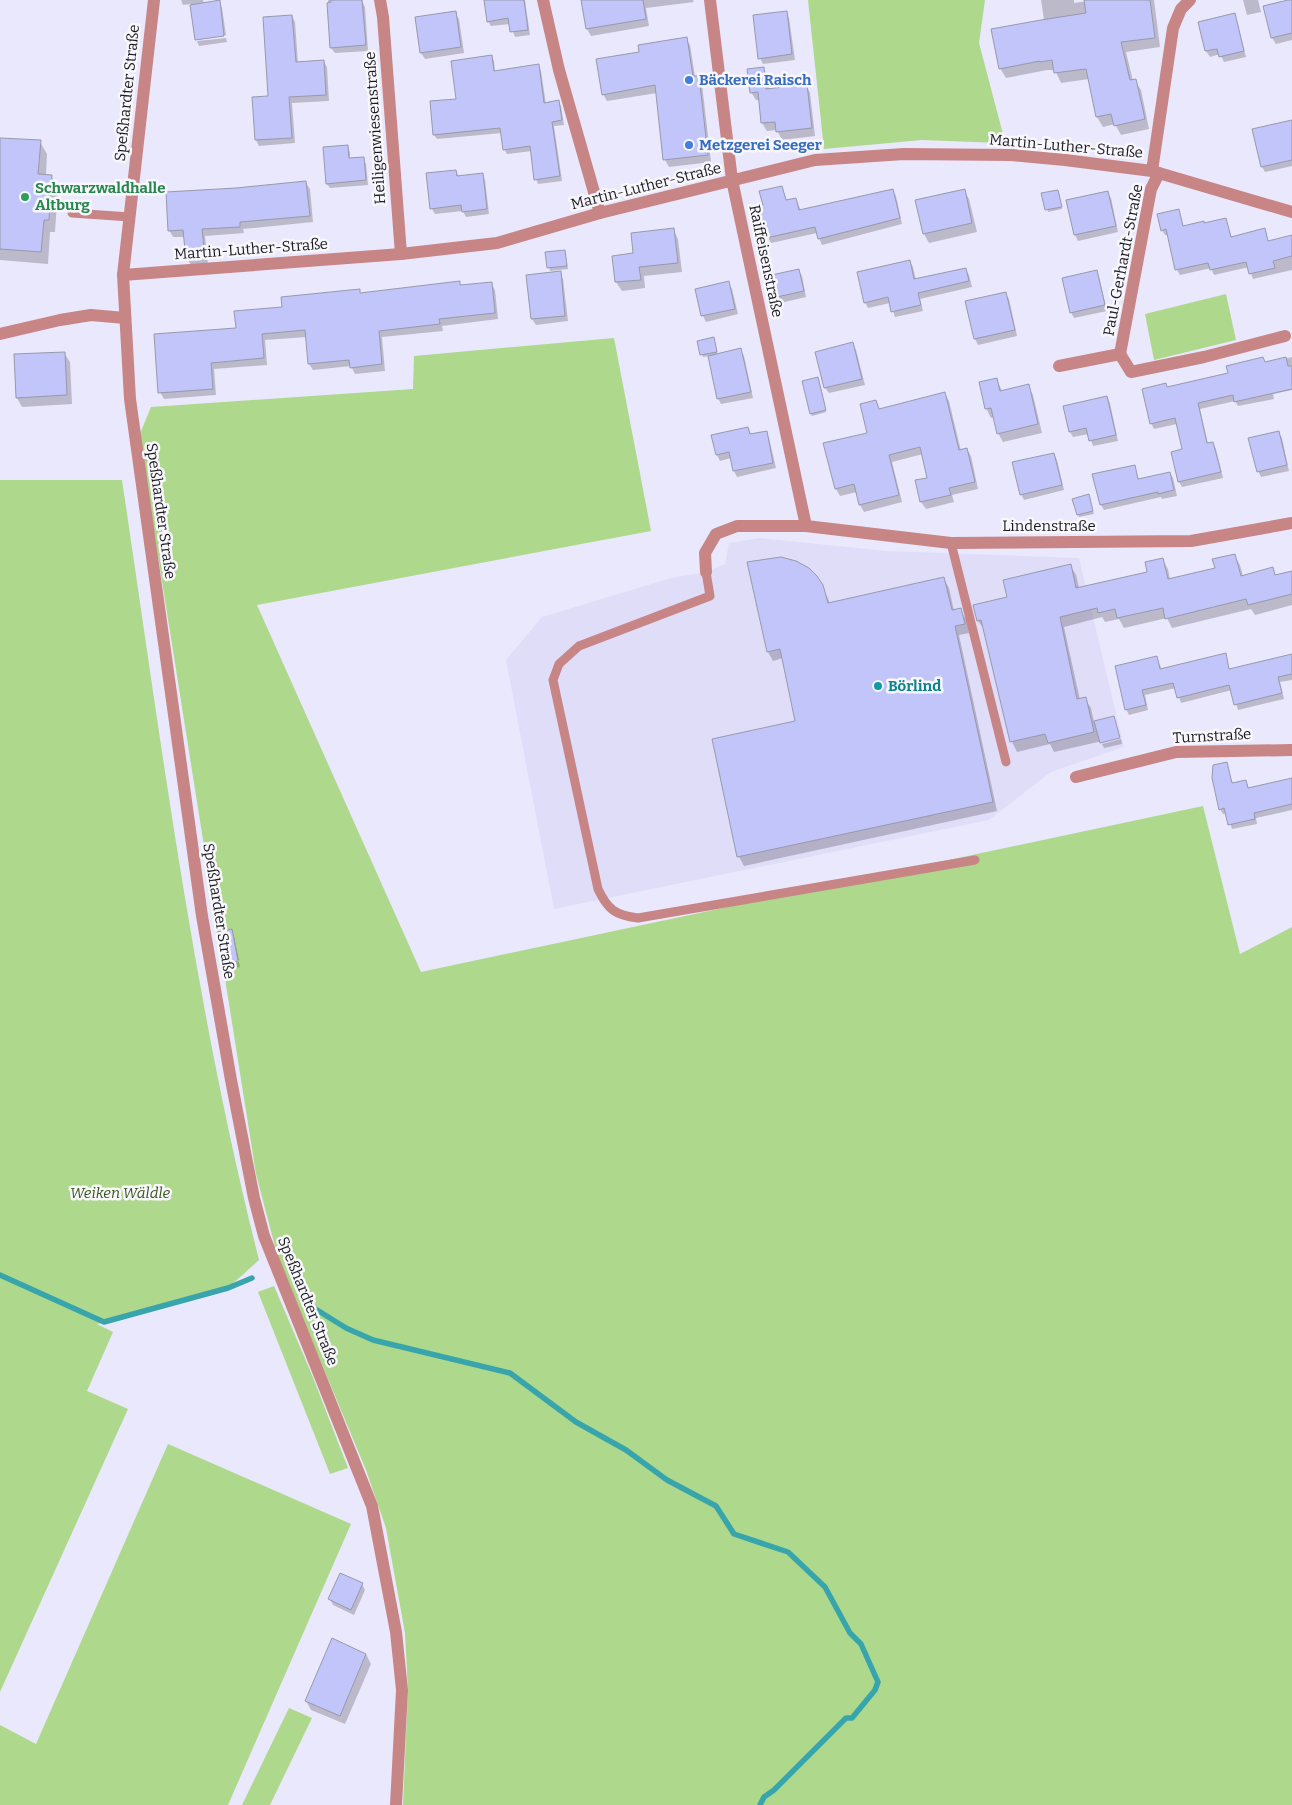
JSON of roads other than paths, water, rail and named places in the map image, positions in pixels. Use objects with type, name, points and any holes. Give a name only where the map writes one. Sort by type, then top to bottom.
[{"type":"street","name":"Speßhardter Straße","points":[[154,0],[123,275],[130,399],[145,513],[202,916],[230,1080],[254,1198],[264,1236],[372,1506],[396,1632],[402,1690],[396,1805]]},
{"type":"street","name":"Heiligenwiesenstraße","points":[[380,0],[383,16],[401,254]]},
{"type":"street","points":[[543,0],[559,70],[600,213]]},
{"type":"street","name":"Raiffeisenstraße","points":[[710,0],[732,180],[806,526]]},
{"type":"street","name":"Paul-Gerhardt-Straße","points":[[1120,354],[1155,172],[1172,28],[1181,9],[1190,0]]},
{"type":"street","name":"Martin-Luther-Straße","points":[[123,275],[401,254],[497,243],[600,213],[815,160],[904,154],[1011,155],[1155,172],[1292,212]]},
{"type":"street","points":[[0,334],[91,315],[125,318]]},
{"type":"street","points":[[1059,366],[1120,354],[1130,372],[1204,357],[1285,336]]},
{"type":"street","name":"Lindenstraße","points":[[706,572],[704,553],[716,534],[737,526],[806,526],[951,543],[1191,541],[1292,523]]},
{"type":"street","name":"Turnstraße","points":[[1076,777],[1176,752],[1292,750]]},
{"type":"lane","points":[[72,213],[130,217]]},
{"type":"lane","points":[[951,543],[1006,762]]},
{"type":"lane","points":[[706,572],[710,596],[580,646],[559,664],[553,680],[598,888],[604,903],[622,916],[638,918],[976,860]]},
{"type":"waterway","points":[[0,1275],[104,1322],[228,1288],[252,1278]]},
{"type":"waterway","points":[[309,1305],[346,1328],[373,1340],[510,1373],[576,1422],[626,1450],[667,1480],[716,1506],[734,1534],[788,1552],[825,1587],[850,1633],[861,1644],[878,1682],[875,1690],[852,1718],[846,1718],[774,1790],[764,1797],[760,1805]]},
{"type":"place","name":"Bäckerei Raisch","points":[[689,80]]},
{"type":"place","name":"Metzgerei Seeger","points":[[689,145]]},
{"type":"place","name":"Schwarzwaldhalle Altburg","points":[[25,197]]},
{"type":"place","name":"Börlind","points":[[878,686]]},
{"type":"park label","name":"Weiken Wäldle","points":[[120,1193]]}]
